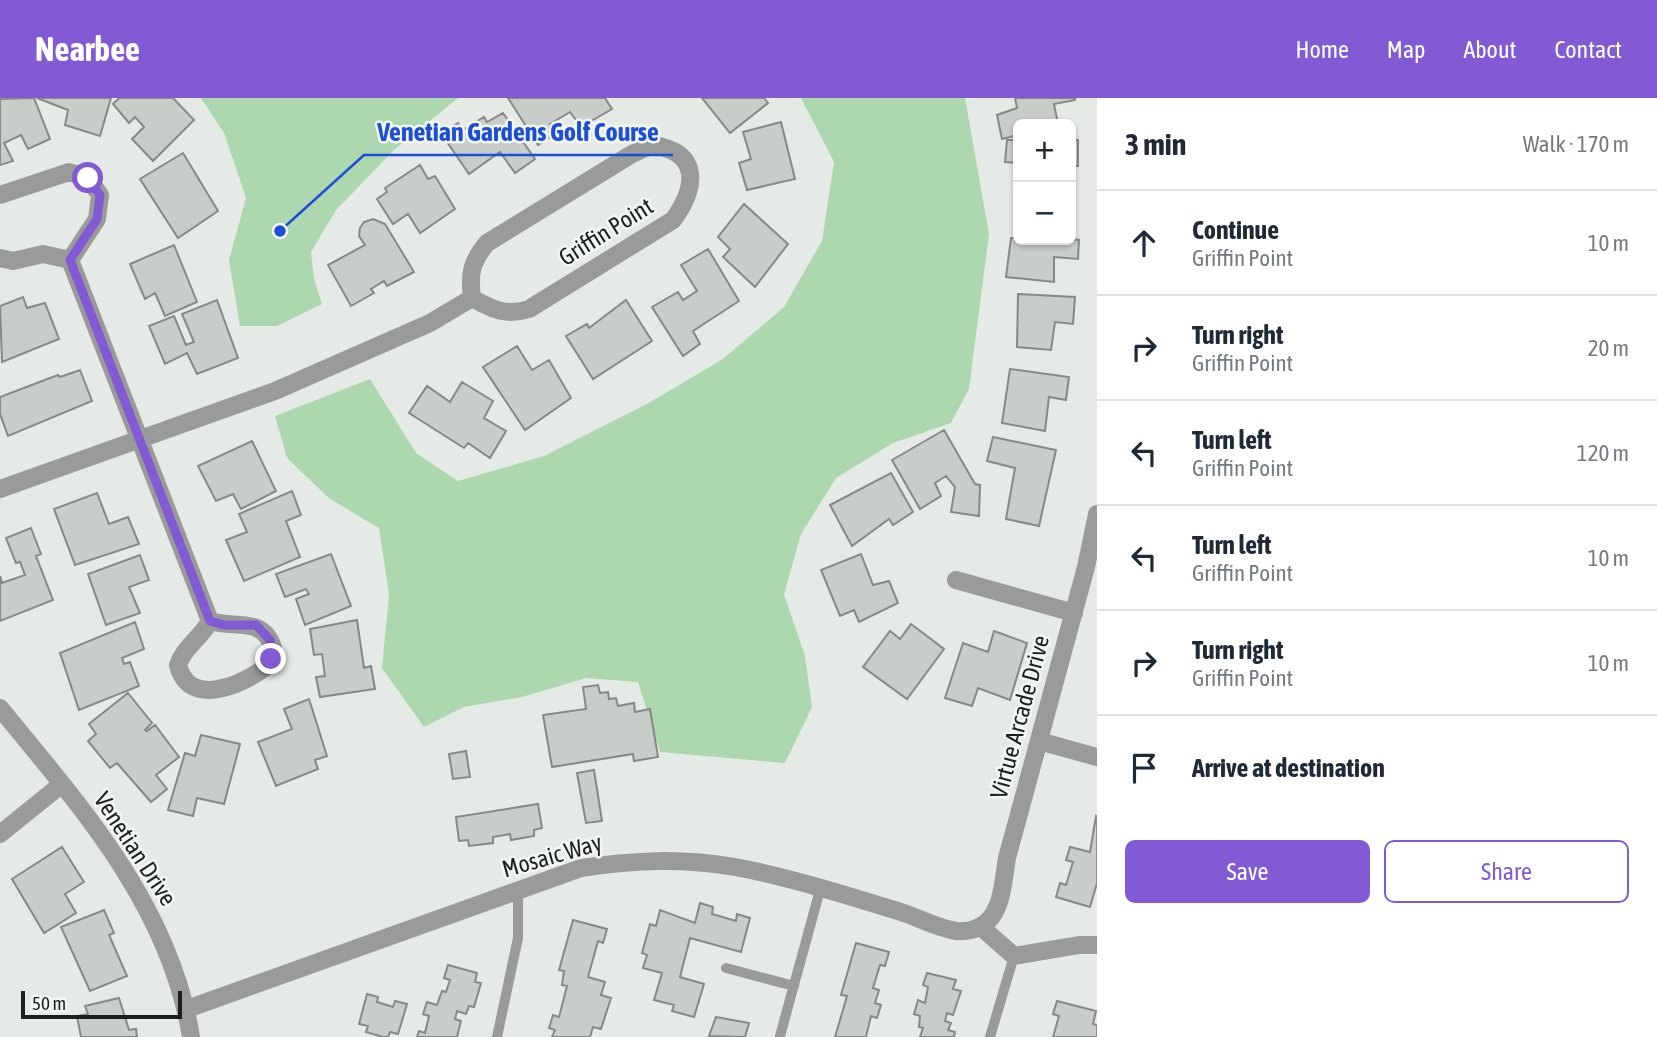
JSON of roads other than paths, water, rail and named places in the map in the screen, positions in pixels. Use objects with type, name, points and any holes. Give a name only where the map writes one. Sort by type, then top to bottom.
[{"type":"street","name":"Griffin Point","points":[[652,145],[672,148],[687,164],[692,181],[687,201],[673,220],[529,309],[513,314],[494,311],[472,298],[470,275],[473,260],[486,243],[632,154],[652,145]]},
{"type":"street","points":[[0,195],[69,172],[88,178],[100,195],[97,219],[70,260]]},
{"type":"street","points":[[0,258],[13,261],[43,254],[70,260]]},
{"type":"street","points":[[70,260],[210,621],[203,635],[181,655],[178,665],[187,683],[203,692],[215,691],[266,667],[273,648],[265,632],[256,625],[224,625],[210,621]]},
{"type":"street","points":[[0,489],[275,391],[430,323],[472,298]]},
{"type":"street","name":"Virtue Arcade Drive","points":[[981,927],[990,919],[998,904],[1007,858],[1074,613],[1097,514]]},
{"type":"street","points":[[956,580],[1074,613]]},
{"type":"street","name":"Venetian Drive","points":[[0,708],[114,851],[148,907],[187,1009],[191,1037]]},
{"type":"street","points":[[1039,741],[1097,757]]},
{"type":"street","points":[[0,834],[62,784]]},
{"type":"street","name":"Mosaic Way","points":[[187,1009],[582,868],[636,859],[684,859],[739,868],[902,912],[954,931],[966,932],[981,927]]},
{"type":"street","points":[[981,927],[1014,956],[1079,945],[1097,946]]},
{"type":"lane","points":[[497,1037],[518,937],[518,890]]},
{"type":"lane","points":[[780,1036],[820,890]]},
{"type":"lane","points":[[990,1037],[1014,956]]},
{"type":"lane","points":[[726,968],[794,986]]},
{"type":"place","name":"Venetian Gardens Golf Course","points":[[280,231]]}]
